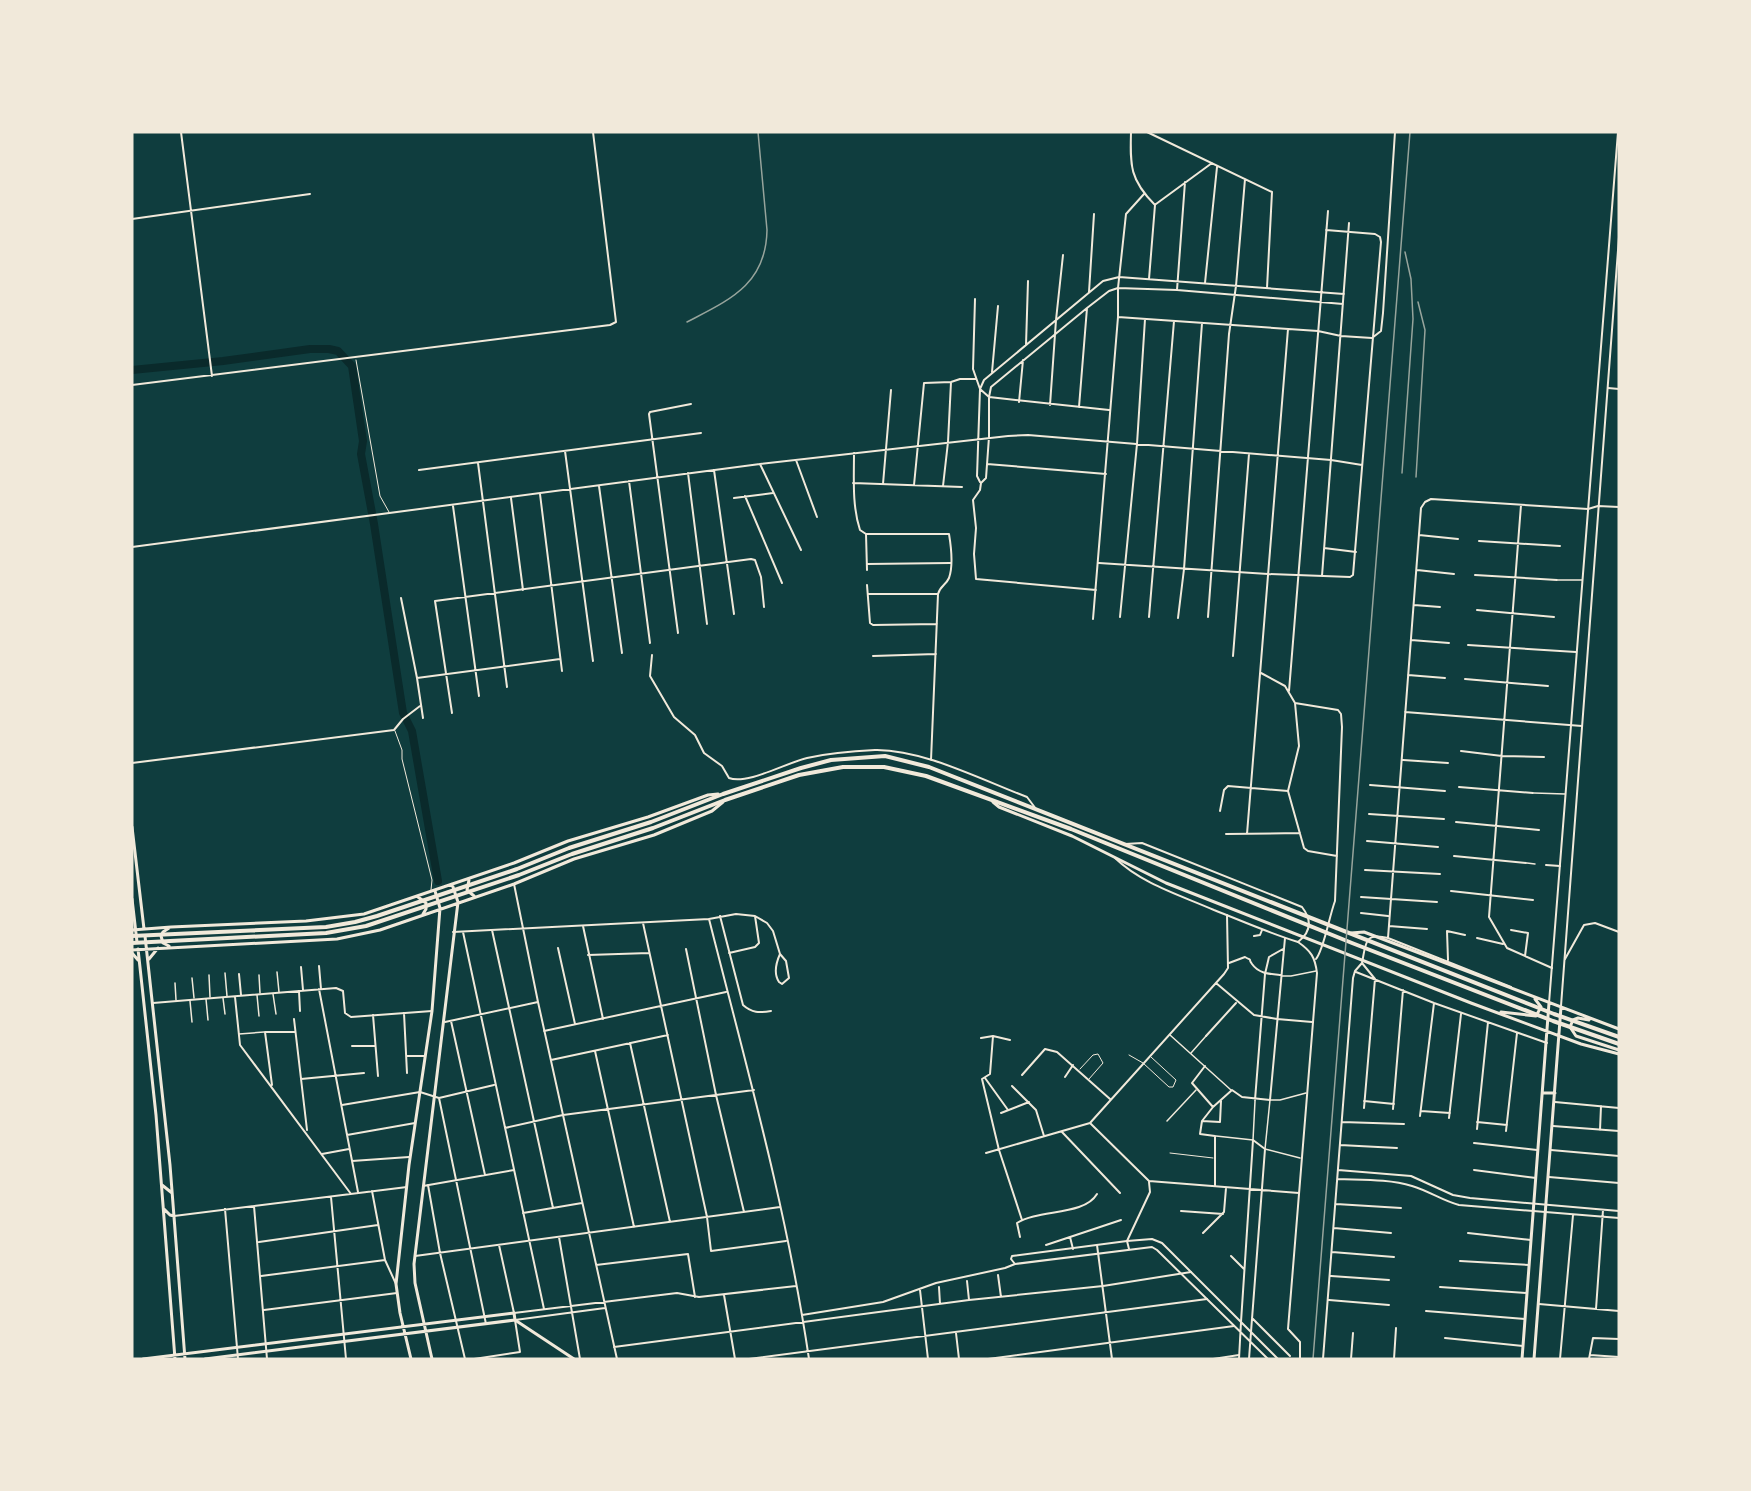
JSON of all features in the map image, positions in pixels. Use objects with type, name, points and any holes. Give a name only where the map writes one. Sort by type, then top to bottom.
[{"type":"highway","points":[[132,936],[326,927],[366,920],[683,810],[748,782],[831,760],[885,756],[929,767],[1554,1014],[1619,1037]]},
{"type":"highway","points":[[132,943],[326,933],[366,926],[488,886],[572,854],[653,828],[799,775],[843,767],[864,766],[904,770],[1071,829],[1363,947],[1553,1021],[1619,1044]]},
{"type":"main road","points":[[134,930],[325,920],[364,914],[473,877],[568,841],[648,817],[708,795],[723,794]]},
{"type":"main road","points":[[140,966],[132,951],[138,949],[338,939],[369,933],[514,884],[574,860],[654,835],[712,811],[725,800]]},
{"type":"main road","points":[[992,800],[999,807],[1072,836],[1166,883],[1548,1032],[1619,1052]]},
{"type":"main road","points":[[132,827],[165,1114],[185,1357]]},
{"type":"main road","points":[[473,877],[468,881],[467,890],[473,896],[479,896]]},
{"type":"main road","points":[[432,1359],[414,1283],[415,1256],[437,1098],[458,902],[452,884]]},
{"type":"main road","points":[[411,1359],[396,1284],[410,1157],[432,1011],[440,908],[433,891]]},
{"type":"main road","points":[[415,897],[422,898],[426,903],[426,909],[421,915]]},
{"type":"main road","points":[[132,899],[156,1115],[174,1357]]},
{"type":"main road","points":[[132,919],[133,910]]},
{"type":"main road","points":[[142,915],[149,925],[158,928]]},
{"type":"main road","points":[[171,927],[163,932],[161,939],[165,945],[173,946]]},
{"type":"main road","points":[[1349,933],[1364,932],[1619,1029]]},
{"type":"main road","points":[[148,961],[159,947]]},
{"type":"main road","points":[[1496,1012],[1536,1016],[1540,1011],[1540,1004],[1531,997]]},
{"type":"main road","points":[[1522,1359],[1549,1003]]},
{"type":"main road","points":[[1534,1359],[1561,1007]]},
{"type":"main road","points":[[1599,1022],[1575,1019],[1571,1022],[1570,1030],[1576,1036],[1619,1052]]},
{"type":"main road","points":[[1543,1093],[1555,1093]]},
{"type":"main road","points":[[156,1115],[165,1114]]},
{"type":"main road","points":[[160,1164],[170,1165]]},
{"type":"main road","points":[[161,1183],[172,1193]]},
{"type":"main road","points":[[163,1204],[165,1210],[174,1216]]},
{"type":"main road","points":[[168,1270],[179,1276]]},
{"type":"main road","points":[[143,1359],[185,1357],[237,1347],[513,1313],[515,1320],[574,1359]]},
{"type":"main road","points":[[205,1359],[238,1357],[515,1320]]},
{"type":"street","points":[[181,132],[212,376]]},
{"type":"street","points":[[132,385],[600,326],[616,322],[593,132]]},
{"type":"street","points":[[1131,132],[1131,168],[1144,194],[1155,205]]},
{"type":"street","points":[[1147,132],[1272,192],[1267,288]]},
{"type":"street","points":[[1118,317],[1288,328],[1372,338],[1381,331],[1395,132]]},
{"type":"street","points":[[1549,1003],[1618,132]]},
{"type":"street","points":[[1149,279],[1155,205],[1212,163]]},
{"type":"street","points":[[1205,283],[1217,167]]},
{"type":"street","points":[[1208,617],[1230,325],[1236,285],[1245,179]]},
{"type":"street","points":[[1177,290],[1185,182]]},
{"type":"street","points":[[132,219],[310,194]]},
{"type":"street","points":[[1093,619],[1125,214],[1144,194]]},
{"type":"street","points":[[1289,691],[1328,211]]},
{"type":"street","points":[[1089,292],[1094,214]]},
{"type":"street","points":[[1322,576],[1349,223]]},
{"type":"street","points":[[1099,563],[1268,574],[1350,577],[1353,575],[1381,242],[1380,237],[1376,234],[1326,230]]},
{"type":"street","points":[[1561,1007],[1619,237]]},
{"type":"street","points":[[1050,405],[1063,255]]},
{"type":"street","points":[[981,483],[977,476],[980,389],[984,380],[1109,278],[1344,294]]},
{"type":"street","points":[[1026,345],[1028,281]]},
{"type":"street","points":[[1096,590],[976,579],[974,554],[976,528],[973,500],[986,478],[991,387],[1087,308],[1109,291],[1118,288],[1177,290],[1343,304]]},
{"type":"street","points":[[975,299],[973,369],[980,389],[989,397],[1109,410]]},
{"type":"street","points":[[992,372],[998,306]]},
{"type":"street","points":[[1079,408],[1087,308]]},
{"type":"street","points":[[1120,617],[1137,444],[1145,319]]},
{"type":"street","points":[[1149,617],[1174,321]]},
{"type":"street","points":[[1178,618],[1184,569],[1202,323]]},
{"type":"street","points":[[1247,834],[1288,328]]},
{"type":"street","points":[[1019,402],[1023,359]]},
{"type":"street","points":[[1600,367],[1609,368]]},
{"type":"street","points":[[914,485],[924,383],[975,379]]},
{"type":"street","points":[[943,486],[951,382]]},
{"type":"street","points":[[1608,388],[1619,389]]},
{"type":"street","points":[[884,484],[891,390]]},
{"type":"street","points":[[678,633],[649,414],[691,404]]},
{"type":"street","points":[[419,470],[701,433]]},
{"type":"street","points":[[132,547],[367,514],[483,502],[688,473],[989,437],[1028,435],[1331,460],[1362,465]]},
{"type":"street","points":[[565,451],[593,661]]},
{"type":"street","points":[[854,453],[853,483],[860,530],[866,534],[949,534],[950,575],[940,587],[938,594],[931,760]]},
{"type":"street","points":[[1233,656],[1249,454]]},
{"type":"street","points":[[796,460],[817,517]]},
{"type":"street","points":[[478,463],[507,687]]},
{"type":"street","points":[[760,464],[801,550]]},
{"type":"street","points":[[987,464],[1106,474]]},
{"type":"street","points":[[714,470],[735,614]]},
{"type":"street","points":[[688,473],[707,624]]},
{"type":"street","points":[[629,482],[650,643]]},
{"type":"street","points":[[853,483],[962,487]]},
{"type":"street","points":[[599,485],[622,653]]},
{"type":"street","points":[[734,498],[773,493]]},
{"type":"street","points":[[540,494],[562,671]]},
{"type":"street","points":[[745,496],[782,583]]},
{"type":"street","points":[[511,498],[523,590]]},
{"type":"street","points":[[1388,938],[1421,508],[1425,502],[1431,500],[1587,509],[1598,506],[1619,507]]},
{"type":"street","points":[[453,505],[479,696]]},
{"type":"street","points":[[1521,505],[1489,917],[1507,948],[1552,968]]},
{"type":"street","points":[[866,534],[867,570]]},
{"type":"street","points":[[1419,535],[1458,538]]},
{"type":"street","points":[[1479,541],[1560,546]]},
{"type":"street","points":[[1324,548],[1356,552]]},
{"type":"street","points":[[452,712],[435,601],[754,560],[761,577],[764,607]]},
{"type":"street","points":[[867,564],[950,563]]},
{"type":"street","points":[[1417,570],[1455,574]]},
{"type":"street","points":[[1475,575],[1582,580]]},
{"type":"street","points":[[867,585],[868,620],[873,625],[937,624]]},
{"type":"street","points":[[868,594],[938,594]]},
{"type":"street","points":[[401,598],[423,718]]},
{"type":"street","points":[[1414,605],[1440,607]]},
{"type":"street","points":[[1477,610],[1554,617]]},
{"type":"street","points":[[1411,640],[1449,643]]},
{"type":"street","points":[[1468,645],[1577,652]]},
{"type":"street","points":[[873,656],[936,654]]},
{"type":"street","points":[[652,655],[650,676],[674,717],[695,735],[704,753],[722,766],[729,778],[748,782],[805,759],[846,751],[892,751],[931,760],[1027,797],[1036,809]]},
{"type":"street","points":[[417,678],[560,658]]},
{"type":"street","points":[[1261,673],[1279,682],[1289,691],[1295,703],[1299,746],[1288,791],[1306,850],[1337,856]]},
{"type":"street","points":[[1408,675],[1444,678]]},
{"type":"street","points":[[1465,679],[1548,686]]},
{"type":"street","points":[[1295,703],[1334,708],[1341,714],[1335,901],[1320,953],[1316,959]]},
{"type":"street","points":[[132,764],[394,730],[403,719],[420,706]]},
{"type":"street","points":[[1406,712],[1582,726]]},
{"type":"street","points":[[1461,751],[1502,756],[1544,757]]},
{"type":"street","points":[[1402,760],[1448,763]]},
{"type":"street","points":[[1370,785],[1445,791]]},
{"type":"street","points":[[1220,811],[1225,788],[1228,786],[1288,791]]},
{"type":"street","points":[[1459,787],[1533,794],[1566,794]]},
{"type":"street","points":[[1369,814],[1444,819]]},
{"type":"street","points":[[1456,822],[1539,830]]},
{"type":"street","points":[[1226,834],[1300,833]]},
{"type":"street","points":[[1367,841],[1438,847]]},
{"type":"street","points":[[1123,844],[1142,843],[1302,907],[1309,919],[1309,926],[1303,938],[1298,942]]},
{"type":"street","points":[[1113,856],[1127,870],[1142,878],[1262,930],[1298,942],[1310,950],[1316,959],[1317,971],[1288,1329],[1300,1342],[1300,1359]]},
{"type":"street","points":[[1454,856],[1535,864]]},
{"type":"street","points":[[1546,865],[1560,866]]},
{"type":"street","points":[[1365,870],[1440,874]]},
{"type":"street","points":[[514,884],[544,1031],[617,1359]]},
{"type":"street","points":[[1451,891],[1533,900]]},
{"type":"street","points":[[1362,897],[1437,902]]},
{"type":"street","points":[[1361,913],[1390,916]]},
{"type":"street","points":[[453,932],[709,919],[736,914],[755,916],[767,923],[773,931],[780,954],[786,961],[789,978],[782,984],[776,975],[776,962],[780,954]]},
{"type":"street","points":[[986,1153],[1090,1123],[1224,974],[1228,964],[1227,915]]},
{"type":"street","points":[[720,916],[742,1005],[750,1011],[771,1011]]},
{"type":"street","points":[[729,953],[759,944],[755,916]]},
{"type":"street","points":[[709,919],[754,1090],[802,1315],[808,1359]]},
{"type":"street","points":[[643,922],[707,1217],[711,1251],[786,1241]]},
{"type":"street","points":[[1565,959],[1584,925],[1595,923],[1619,932]]},
{"type":"street","points":[[583,926],[603,1019]]},
{"type":"street","points":[[1389,926],[1427,929]]},
{"type":"street","points":[[492,930],[553,1208]]},
{"type":"street","points":[[1254,936],[1260,935],[1262,930]]},
{"type":"street","points":[[1512,930],[1528,933],[1525,956]]},
{"type":"street","points":[[1448,960],[1447,931],[1465,935]]},
{"type":"street","points":[[463,932],[544,1309]]},
{"type":"street","points":[[1323,1359],[1355,971],[1362,963],[1367,941],[1377,935],[1388,938],[1448,960],[1522,993]]},
{"type":"street","points":[[1249,1359],[1261,1190],[1285,938]]},
{"type":"street","points":[[1477,938],[1503,944]]},
{"type":"street","points":[[558,948],[575,1025]]},
{"type":"street","points":[[1213,1359],[1239,1357],[1265,974],[1269,957],[1284,948]]},
{"type":"street","points":[[686,949],[716,1095],[744,1212]]},
{"type":"street","points":[[588,955],[650,952]]},
{"type":"street","points":[[1228,964],[1245,957],[1265,974],[1291,976],[1317,971]]},
{"type":"street","points":[[1362,963],[1375,980],[1364,1108]]},
{"type":"street","points":[[319,966],[320,989],[358,1193]]},
{"type":"street","points":[[301,967],[303,990]]},
{"type":"street","points":[[1355,971],[1434,1003],[1547,1043]]},
{"type":"street","points":[[277,972],[279,992]]},
{"type":"street","points":[[225,973],[227,997]]},
{"type":"street","points":[[239,974],[241,996]]},
{"type":"street","points":[[208,975],[208,1020]]},
{"type":"street","points":[[259,1016],[260,975]]},
{"type":"street","points":[[192,978],[194,999]]},
{"type":"street","points":[[175,983],[176,1001]]},
{"type":"street","points":[[1216,983],[1254,1015],[1312,1022]]},
{"type":"street","points":[[153,1003],[340,988],[343,991],[345,1013],[348,1016],[432,1011]]},
{"type":"street","points":[[1393,1109],[1403,990]]},
{"type":"street","points":[[299,991],[300,1011]]},
{"type":"street","points":[[544,1031],[728,992]]},
{"type":"street","points":[[273,993],[276,1014]]},
{"type":"street","points":[[235,996],[240,1045],[351,1194]]},
{"type":"street","points":[[223,997],[225,1014]]},
{"type":"street","points":[[190,1000],[192,1022]]},
{"type":"street","points":[[445,1022],[538,1002]]},
{"type":"street","points":[[1190,1053],[1237,1002]]},
{"type":"street","points":[[1420,1116],[1434,1003]]},
{"type":"street","points":[[1449,1118],[1461,1012]]},
{"type":"street","points":[[404,1013],[407,1073]]},
{"type":"street","points":[[373,1015],[378,1076]]},
{"type":"street","points":[[294,1019],[307,1133]]},
{"type":"street","points":[[451,1021],[484,1175]]},
{"type":"street","points":[[1477,1129],[1488,1022]]},
{"type":"street","points":[[265,1032],[272,1088]]},
{"type":"street","points":[[239,1034],[295,1032]]},
{"type":"street","points":[[1506,1131],[1517,1033]]},
{"type":"street","points":[[1169,1034],[1242,1097],[1256,1100],[1280,1100],[1306,1093]]},
{"type":"street","points":[[551,1060],[668,1035]]},
{"type":"street","points":[[993,1036],[990,1074],[982,1079],[999,1150],[1022,1220]]},
{"type":"street","points":[[981,1038],[993,1036],[1010,1040]]},
{"type":"street","points":[[630,1043],[670,1222]]},
{"type":"street","points":[[352,1046],[375,1046]]},
{"type":"street","points":[[1022,1075],[1045,1049],[1057,1052],[1110,1099]]},
{"type":"street","points":[[595,1051],[634,1227]]},
{"type":"street","points":[[407,1056],[425,1056]]},
{"type":"street","points":[[1065,1077],[1073,1065]]},
{"type":"street","points":[[1205,1066],[1192,1083],[1213,1107]]},
{"type":"street","points":[[301,1080],[364,1073]]},
{"type":"street","points":[[985,1078],[1008,1110]]},
{"type":"street","points":[[342,1105],[420,1092],[437,1098],[495,1085]]},
{"type":"street","points":[[1012,1086],[1036,1110],[1044,1136]]},
{"type":"street","points":[[1167,1121],[1197,1089]]},
{"type":"street","points":[[504,1128],[563,1115],[754,1090]]},
{"type":"street","points":[[1232,1090],[1213,1107],[1202,1121],[1200,1134],[1253,1140],[1265,1149],[1301,1158]]},
{"type":"street","points":[[437,1098],[486,1324]]},
{"type":"street","points":[[1202,1121],[1220,1122],[1221,1101]]},
{"type":"street","points":[[1364,1101],[1394,1104]]},
{"type":"street","points":[[1001,1113],[1029,1102]]},
{"type":"street","points":[[1555,1102],[1619,1108]]},
{"type":"street","points":[[1600,1130],[1601,1106]]},
{"type":"street","points":[[1421,1111],[1450,1113]]},
{"type":"street","points":[[347,1136],[415,1122]]},
{"type":"street","points":[[1342,1122],[1404,1124]]},
{"type":"street","points":[[1478,1122],[1507,1125]]},
{"type":"street","points":[[1090,1123],[1149,1181],[1299,1193]]},
{"type":"street","points":[[1553,1126],[1619,1131]]},
{"type":"street","points":[[1061,1131],[1120,1193]]},
{"type":"street","points":[[1215,1136],[1215,1186]]},
{"type":"street","points":[[1474,1143],[1538,1150]]},
{"type":"street","points":[[1340,1145],[1397,1148]]},
{"type":"street","points":[[322,1154],[350,1149]]},
{"type":"street","points":[[1551,1150],[1619,1156]]},
{"type":"street","points":[[352,1161],[410,1157]]},
{"type":"street","points":[[423,1186],[514,1170]]},
{"type":"street","points":[[1338,1170],[1411,1176],[1453,1195],[1470,1198],[1619,1211]]},
{"type":"street","points":[[1474,1170],[1536,1178]]},
{"type":"street","points":[[1549,1178],[1619,1183]]},
{"type":"street","points":[[1338,1179],[1400,1183],[1421,1189],[1443,1201],[1459,1205],[1619,1218]]},
{"type":"street","points":[[1129,1249],[1127,1241],[1150,1192],[1149,1181]]},
{"type":"street","points":[[428,1185],[440,1253],[465,1359]]},
{"type":"street","points":[[174,1216],[407,1187]]},
{"type":"street","points":[[1203,1233],[1223,1214],[1226,1187]]},
{"type":"street","points":[[372,1191],[385,1260],[396,1284]]},
{"type":"street","points":[[1020,1237],[1017,1223],[1022,1220],[1080,1206],[1093,1200],[1097,1194]]},
{"type":"street","points":[[331,1196],[346,1359]]},
{"type":"street","points":[[523,1213],[582,1203]]},
{"type":"street","points":[[1336,1204],[1401,1208]]},
{"type":"street","points":[[254,1206],[267,1359]]},
{"type":"street","points":[[415,1256],[780,1207]]},
{"type":"street","points":[[225,1209],[238,1357]]},
{"type":"street","points":[[1596,1309],[1603,1210]]},
{"type":"street","points":[[1181,1211],[1223,1214]]},
{"type":"street","points":[[1560,1359],[1573,1214]]},
{"type":"street","points":[[1046,1245],[1120,1220]]},
{"type":"street","points":[[258,1242],[378,1225]]},
{"type":"street","points":[[1334,1228],[1391,1233]]},
{"type":"street","points":[[1468,1233],[1531,1240]]},
{"type":"street","points":[[560,1237],[580,1359]]},
{"type":"street","points":[[1070,1237],[1073,1249]]},
{"type":"street","points":[[1015,1264],[1011,1261],[1012,1256],[1127,1241],[1157,1240],[1278,1359]]},
{"type":"street","points":[[500,1245],[513,1313],[677,1293],[694,1297],[796,1286]]},
{"type":"street","points":[[1097,1245],[1112,1359]]},
{"type":"street","points":[[802,1315],[883,1302],[936,1283],[1015,1264],[1152,1247],[1268,1359]]},
{"type":"street","points":[[1332,1252],[1394,1257]]},
{"type":"street","points":[[596,1265],[688,1254],[694,1297]]},
{"type":"street","points":[[1231,1256],[1245,1270]]},
{"type":"street","points":[[261,1276],[385,1260]]},
{"type":"street","points":[[1460,1261],[1529,1265]]},
{"type":"street","points":[[614,1347],[969,1300],[1103,1286],[1191,1272]]},
{"type":"street","points":[[998,1275],[1001,1297]]},
{"type":"street","points":[[1331,1275],[1389,1280]]},
{"type":"street","points":[[967,1281],[969,1300]]},
{"type":"street","points":[[939,1287],[940,1304]]},
{"type":"street","points":[[1440,1287],[1527,1293]]},
{"type":"street","points":[[920,1289],[928,1359]]},
{"type":"street","points":[[264,1310],[397,1293]]},
{"type":"street","points":[[724,1295],[735,1359]]},
{"type":"street","points":[[749,1359],[1207,1299]]},
{"type":"street","points":[[1329,1300],[1389,1305]]},
{"type":"street","points":[[1539,1304],[1619,1311]]},
{"type":"street","points":[[474,1359],[520,1352],[515,1320],[605,1308]]},
{"type":"street","points":[[1426,1311],[1525,1319]]},
{"type":"street","points":[[1252,1318],[1290,1356]]},
{"type":"street","points":[[988,1359],[1234,1326]]},
{"type":"street","points":[[1394,1359],[1396,1328]]},
{"type":"street","points":[[956,1333],[958,1359]]},
{"type":"street","points":[[1351,1359],[1353,1333]]},
{"type":"street","points":[[1445,1338],[1523,1346]]},
{"type":"street","points":[[1619,1340],[1593,1338],[1589,1357],[1619,1357]]},
{"type":"lane","points":[[354,358],[380,496],[389,512]]},
{"type":"lane","points":[[394,730],[399,737],[402,759],[432,880],[430,887],[433,891]]},
{"type":"lane","points":[[1079,1071],[1093,1055],[1098,1054],[1103,1063],[1089,1079]]},
{"type":"lane","points":[[1129,1055],[1143,1063],[1169,1087],[1173,1087],[1176,1080],[1150,1056]]},
{"type":"lane","points":[[1170,1153],[1215,1159]]},
{"type":"waterway","points":[[132,370],[310,349],[338,351],[352,366],[363,441],[361,454],[403,713],[412,731],[438,881]]},
{"type":"railway","points":[[687,322],[731,298],[752,277],[760,264],[765,249],[767,230],[758,132]]},
{"type":"railway","points":[[1313,1359],[1410,132]]},
{"type":"railway","points":[[1402,473],[1413,319],[1411,279],[1405,252]]},
{"type":"railway","points":[[1416,477],[1425,330],[1418,302]]}]
